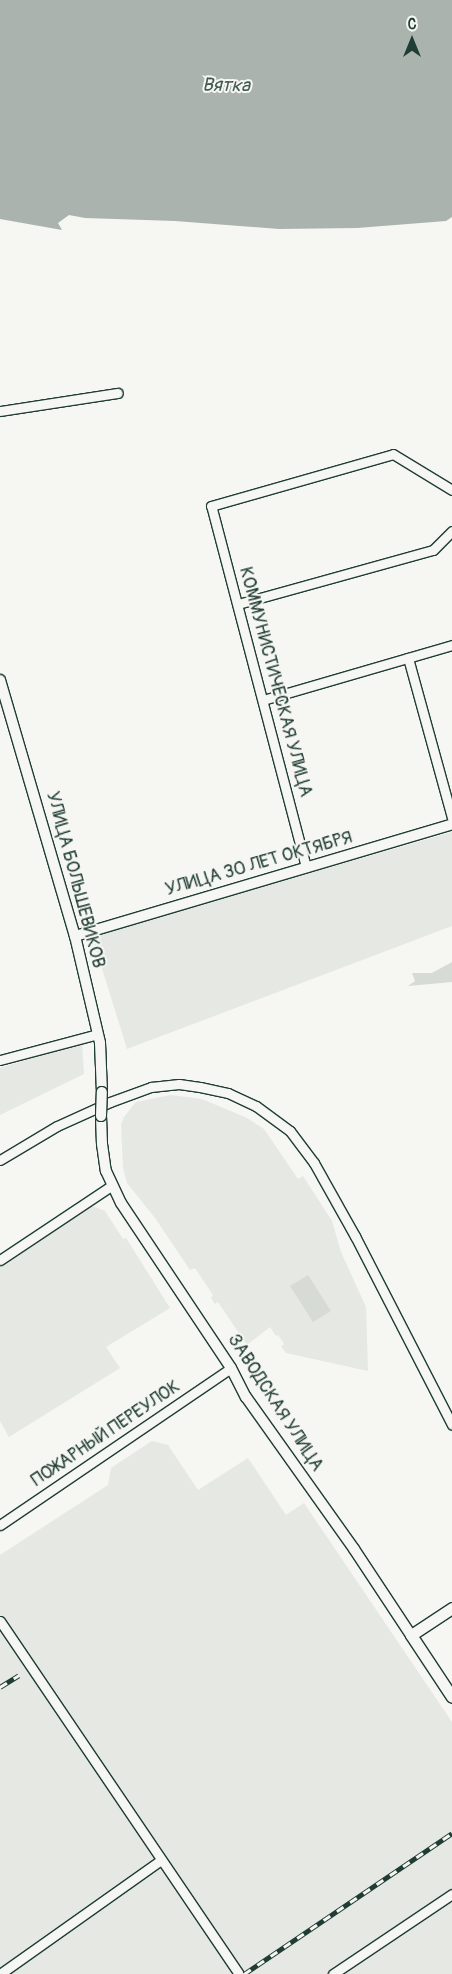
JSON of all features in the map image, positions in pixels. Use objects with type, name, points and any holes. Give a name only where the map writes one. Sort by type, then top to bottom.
[{"type":"main road","points":[[410,1636],[452,1608]]},
{"type":"main road","name":"ЗАВОДСКАЯ УЛИЦА","points":[[410,1636],[452,1697]]},
{"type":"street","points":[[0,411],[118,393]]},
{"type":"street","name":"КОММУНИСТИЧЕСКАЯ УЛИЦА","points":[[306,867],[211,506],[393,454],[452,490]]},
{"type":"street","points":[[238,604],[433,550],[452,531]]},
{"type":"street","points":[[263,700],[452,645]]},
{"type":"street","points":[[408,658],[452,818]]},
{"type":"street","name":"УЛИЦА БОЛЬШЕВИКОВ","points":[[0,680],[75,936],[98,1034],[102,1092],[101,1116]]},
{"type":"street","name":"УЛИЦА 30 ЛЕТ ОКТЯБРЯ","points":[[75,936],[452,824]]},
{"type":"street","points":[[0,1060],[98,1034]]},
{"type":"street","points":[[0,1160],[26,1143],[65,1122],[127,1095],[152,1087],[179,1084],[200,1087],[228,1094],[256,1106],[290,1131],[314,1163],[355,1236],[452,1425]]},
{"type":"street","name":"ЗАВОДСКАЯ УЛИЦА","points":[[101,1116],[102,1149],[111,1186],[231,1368],[246,1397],[354,1550],[410,1636]]},
{"type":"street","points":[[0,1260],[111,1186]]},
{"type":"street","name":"ПОЖАРНЫЙ ПЕРЕУЛОК","points":[[0,1526],[231,1368]]},
{"type":"street","points":[[0,1621],[239,1974]]},
{"type":"street","points":[[0,1974],[161,1860]]},
{"type":"street","points":[[333,1974],[452,1894]]},
{"type":"shaded area","points":[[452,832],[452,926],[127,1049],[92,936]]},
{"type":"shaded area","points":[[452,962],[452,982],[408,986],[415,981],[412,973],[432,973]]},
{"type":"shaded area","points":[[82,1043],[84,1074],[0,1115],[0,1068]]},
{"type":"shaded area","points":[[171,1095],[202,1099],[247,1118],[264,1129],[298,1179],[303,1176],[332,1221],[341,1252],[366,1307],[368,1371],[286,1353],[281,1346],[284,1344],[281,1339],[278,1335],[276,1336],[270,1327],[247,1345],[218,1302],[215,1304],[211,1298],[213,1295],[195,1268],[190,1270],[155,1218],[127,1183],[123,1168],[121,1125],[124,1117],[136,1102]]},
{"type":"shaded area","points":[[92,1206],[105,1211],[123,1239],[126,1238],[170,1308],[106,1347],[120,1368],[9,1437],[0,1421],[0,1268]]},
{"type":"shaded area","points":[[308,1275],[331,1311],[313,1322],[290,1286]]},
{"type":"shaded area","points":[[152,1441],[168,1445],[198,1490],[248,1458],[286,1515],[304,1503],[452,1722],[452,1974],[0,1974],[0,1555],[108,1485],[111,1468]]},
{"type":"water","name":"Вятка","points":[[0,0],[452,0],[452,217],[446,221],[357,228],[279,229],[175,221],[85,218],[69,215],[58,223],[62,230],[0,219]]},
{"type":"railway","points":[[0,1687],[19,1675]]},
{"type":"railway","points":[[244,1974],[452,1833]]}]
